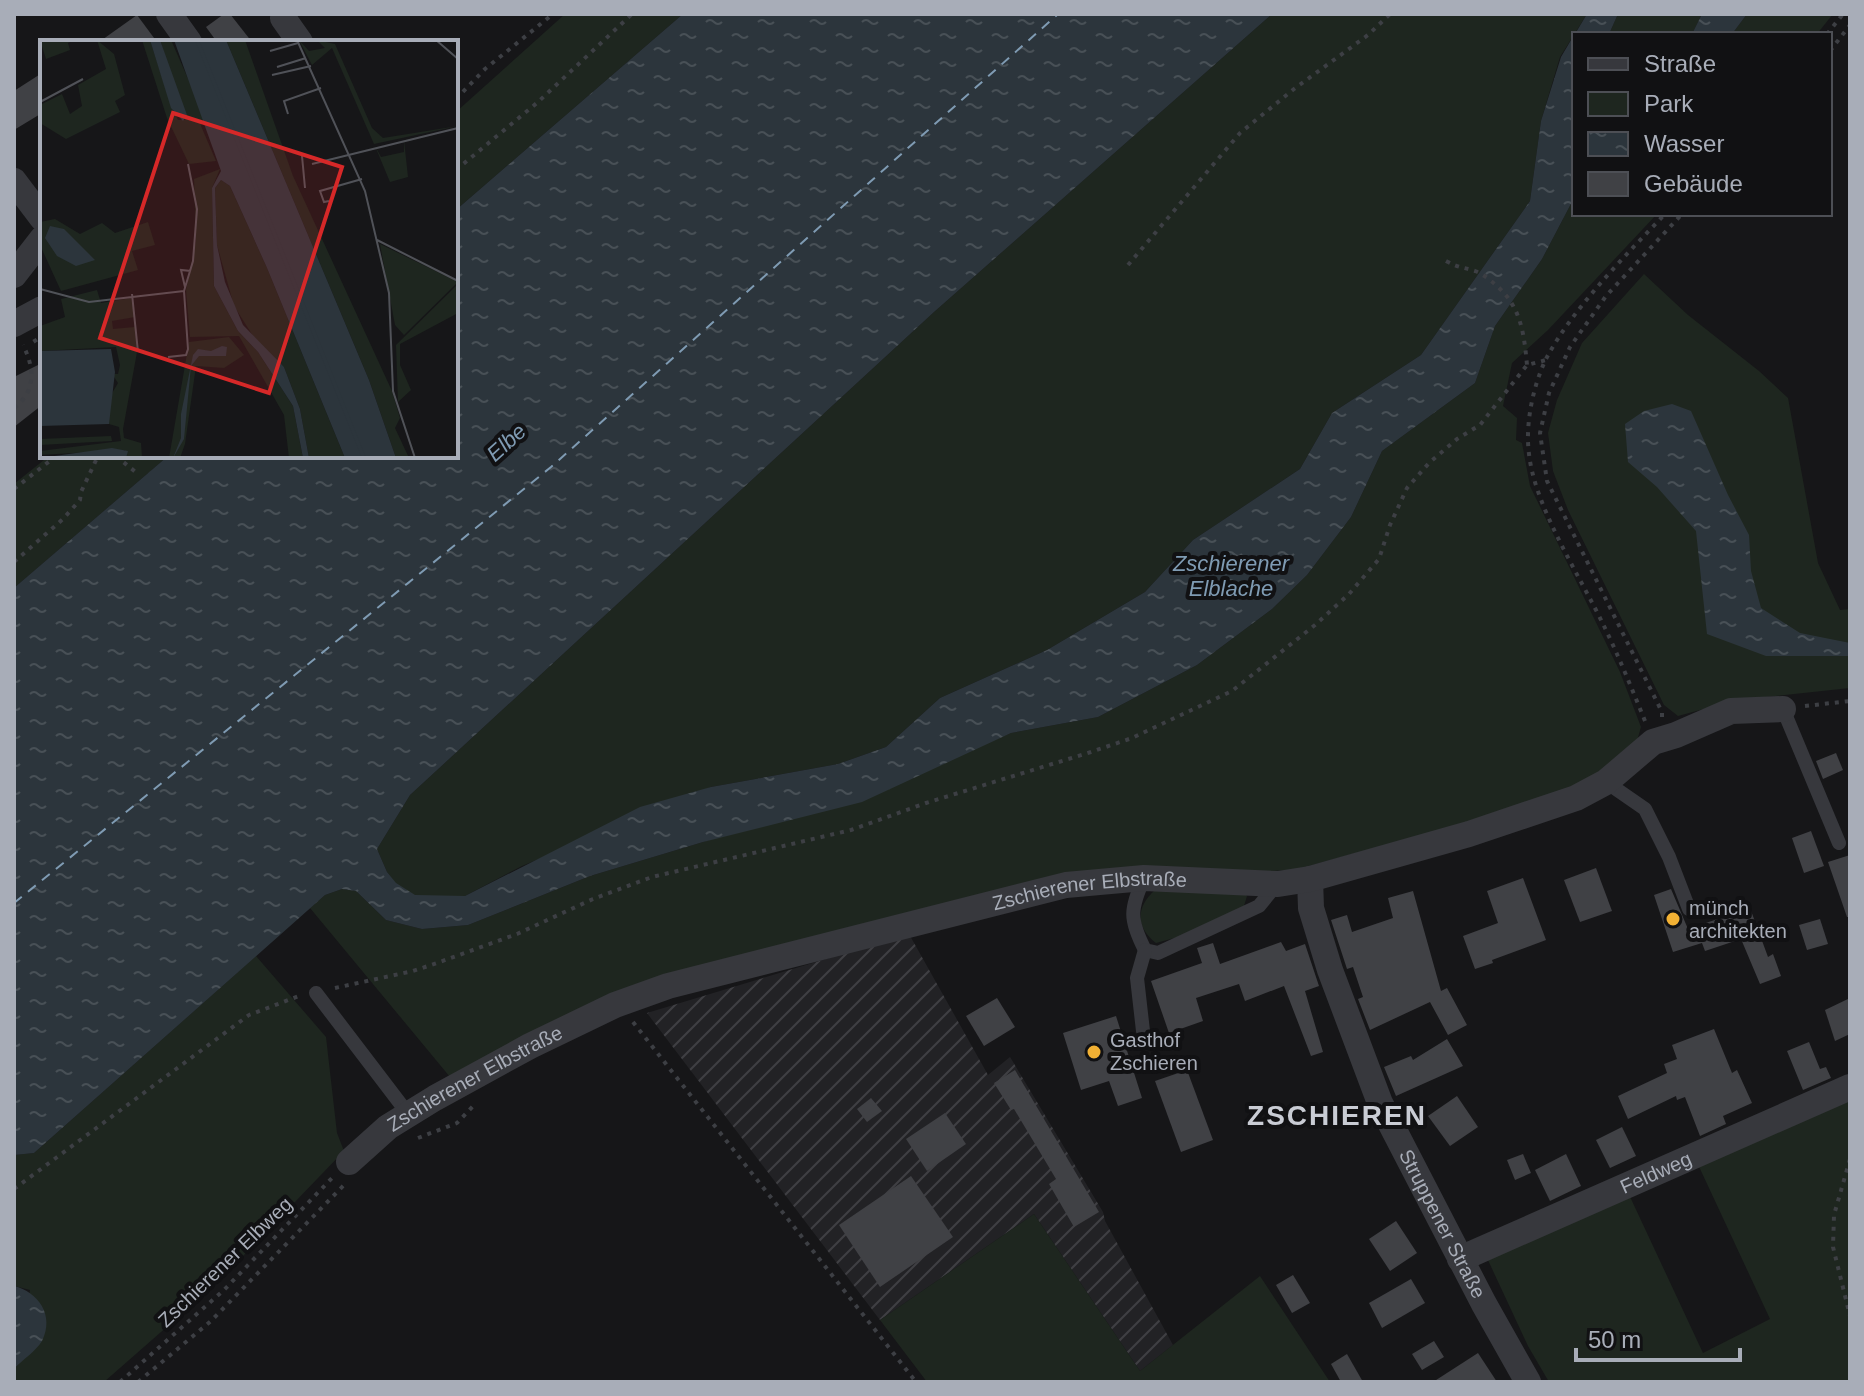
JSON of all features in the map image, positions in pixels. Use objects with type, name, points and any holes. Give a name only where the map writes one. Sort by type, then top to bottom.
[{"type":"street","points":[[169,14],[188,40]]},
{"type":"street","points":[[283,18],[299,40]]},
{"type":"street","points":[[14,181],[40,215]]},
{"type":"street","points":[[14,275],[40,242]]},
{"type":"street","points":[[17,332],[40,311]]},
{"type":"street","name":"Zschierener Elbstraße","points":[[346,1173],[388,1127],[411,1127],[530,1046],[615,1005],[668,986],[1066,885],[1144,878],[1278,884],[1310,879],[1576,798],[1606,782],[1658,741],[1731,711],[1783,709]]},
{"type":"street","name":"Struppener Straße","points":[[1310,879],[1311,908],[1330,970],[1380,1103],[1460,1259],[1528,1382]]},
{"type":"street","name":"Feldweg","points":[[1460,1259],[1850,1087]]},
{"type":"lane","points":[[1783,709],[1839,843]]},
{"type":"lane","points":[[1606,782],[1645,809],[1669,857],[1689,909],[1705,911]]},
{"type":"lane","points":[[1143,1031],[1137,978],[1145,950],[1137,936],[1132,905],[1144,878]]},
{"type":"lane","points":[[1145,950],[1158,953],[1259,906],[1278,884]]},
{"type":"lane","points":[[316,993],[411,1127]]},
{"type":"path","points":[[458,97],[485,69],[553,14]]},
{"type":"path","points":[[458,168],[538,102],[632,14]]},
{"type":"path","points":[[1128,265],[1240,133],[1368,35],[1390,14]]},
{"type":"path","points":[[1829,32],[1843,14]]},
{"type":"path","points":[[1832,48],[1850,25]]},
{"type":"path","points":[[1658,741],[1542,501],[1528,453],[1534,390],[1546,360],[1582,308],[1663,216]]},
{"type":"path","points":[[1658,741],[1662,712],[1547,481],[1540,433],[1549,393],[1570,347],[1606,296],[1680,216]]},
{"type":"path","points":[[1446,261],[1488,278],[1507,295],[1517,309],[1527,365]]},
{"type":"path","points":[[14,408],[27,398],[32,374],[17,332]]},
{"type":"path","points":[[14,1189],[249,1015],[292,997],[425,967],[517,934],[593,899],[652,877],[851,830],[926,803],[1091,752],[1132,738],[1232,691],[1349,594],[1379,559],[1407,488],[1429,463],[1457,439],[1480,425],[1527,365],[1546,360]]},
{"type":"path","points":[[14,489],[53,458]]},
{"type":"path","points":[[14,562],[80,500],[97,458]]},
{"type":"path","points":[[118,458],[138,474]]},
{"type":"path","points":[[1783,709],[1850,701]]},
{"type":"path","points":[[615,1005],[626,1014],[916,1382]]},
{"type":"path","points":[[411,1127],[457,1123],[475,1104]]},
{"type":"path","points":[[1850,1159],[1834,1215],[1833,1247],[1850,1316]]},
{"type":"path","points":[[138,1382],[211,1321],[346,1173]]},
{"type":"path","name":"Zschierener Elbweg","points":[[120,1382],[224,1290],[346,1173]]},
{"type":"shaded area","points":[[909,934],[988,1075],[1010,1057],[1103,1212],[1105,1221],[1173,1345],[1140,1371],[1034,1214],[880,1320],[647,1013]]},
{"type":"green space","points":[[565,14],[683,14],[458,208],[458,110]]},
{"type":"green space","points":[[1272,14],[1587,14],[1576,32],[1572,32],[1572,38],[1560,57],[1541,121],[1530,201],[1421,355],[1332,413],[1300,469],[1193,540],[1145,592],[1047,650],[940,698],[886,747],[838,764],[711,787],[522,866],[465,896],[415,896],[396,884],[377,849],[410,795],[934,312]]},
{"type":"green space","points":[[1618,14],[1702,14],[1693,32],[1610,32]]},
{"type":"green space","points":[[1747,14],[1833,14],[1819,32],[1734,32]]},
{"type":"green space","points":[[1572,202],[1572,216],[1655,216],[1548,330],[1512,363],[1503,406],[1517,418],[1516,440],[1522,443],[1530,486],[1620,672],[1641,727],[1635,748],[1594,781],[1504,813],[1294,870],[1203,874],[1099,872],[666,979],[450,1077],[310,908],[325,895],[342,889],[356,891],[386,920],[422,929],[468,925],[590,876],[703,842],[965,752],[1011,733],[1098,717],[1197,665],[1272,609],[1307,575],[1351,517],[1382,451],[1475,383],[1495,326],[1542,259]]},
{"type":"green space","points":[[1644,274],[1788,398],[1818,563],[1840,610],[1850,609],[1850,688],[1737,700],[1678,716],[1664,705],[1568,510],[1553,471],[1548,433],[1557,400],[1582,343]]},
{"type":"green space","points":[[46,458],[166,458],[14,588],[14,484]]},
{"type":"green space","points":[[1155,890],[1243,891],[1247,896],[1244,906],[1178,937],[1156,943],[1144,930],[1140,917],[1144,903]]},
{"type":"green space","points":[[256,956],[326,1037],[337,1133],[344,1151],[218,1282],[104,1382],[14,1382],[14,1369],[20,1362],[30,1290],[14,1286],[14,1155],[34,1153]]},
{"type":"green space","points":[[1850,1097],[1850,1382],[1549,1382],[1528,1346],[1487,1258],[1625,1186],[1703,1353],[1770,1319],[1695,1158]]},
{"type":"green space","points":[[1034,1214],[1140,1371],[1260,1276],[1330,1382],[927,1382],[880,1320]]},
{"type":"water","points":[[683,14],[1272,14],[934,312],[410,795],[377,849],[387,872],[396,883],[415,895],[465,896],[640,807],[711,787],[838,764],[886,747],[940,698],[1047,650],[1145,592],[1193,540],[1300,469],[1332,413],[1421,355],[1530,201],[1541,121],[1561,57],[1572,38],[1572,202],[1542,259],[1495,326],[1475,383],[1382,451],[1351,517],[1307,575],[1272,609],[1197,665],[1098,717],[1011,733],[862,802],[703,842],[590,876],[468,925],[422,929],[386,920],[356,891],[342,889],[325,895],[34,1153],[14,1155],[14,588],[166,458],[458,458],[458,208]]},
{"type":"water","points":[[1587,14],[1618,14],[1610,32],[1576,32]]},
{"type":"water","points":[[1702,14],[1747,14],[1734,32],[1693,32]]},
{"type":"water","points":[[1672,404],[1691,411],[1749,535],[1751,571],[1761,608],[1800,633],[1850,643],[1850,656],[1766,656],[1707,634],[1696,531],[1657,487],[1628,462],[1625,424],[1644,411]]},
{"type":"water","points":[[14,1286],[30,1293],[42,1306],[46,1331],[42,1341],[14,1369]]},
{"type":"building","points":[[224,14],[230,14],[250,40],[216,40],[206,27]]},
{"type":"building","points":[[137,15],[156,40],[102,40]]},
{"type":"building","points":[[40,74],[40,114],[14,130],[14,91]]},
{"type":"building","points":[[40,364],[40,407],[14,427],[14,377]]},
{"type":"building","points":[[1836,753],[1843,770],[1823,779],[1816,761]]},
{"type":"building","points":[[1811,831],[1824,866],[1804,873],[1792,838]]},
{"type":"building","points":[[1850,855],[1850,917],[1847,917],[1828,862]]},
{"type":"building","points":[[1596,868],[1612,911],[1580,922],[1564,880]]},
{"type":"building","points":[[1523,878],[1546,940],[1475,969],[1463,936],[1498,923],[1487,891]]},
{"type":"building","points":[[1671,889],[1688,929],[1750,908],[1768,957],[1773,954],[1781,976],[1760,984],[1741,939],[1705,951],[1702,943],[1673,952],[1654,895]]},
{"type":"building","points":[[1413,891],[1441,991],[1447,988],[1467,1025],[1448,1035],[1430,1002],[1370,1030],[1358,999],[1363,997],[1353,967],[1347,969],[1331,920],[1347,915],[1352,932],[1393,918],[1388,898]]},
{"type":"building","points":[[1820,919],[1828,944],[1807,950],[1799,925]]},
{"type":"building","points":[[1281,942],[1286,951],[1305,944],[1319,986],[1305,991],[1323,1052],[1311,1056],[1284,986],[1245,1001],[1239,984],[1196,998],[1203,1021],[1169,1033],[1151,981],[1202,963],[1197,948],[1213,943],[1220,964]]},
{"type":"building","points":[[997,998],[1015,1027],[984,1046],[966,1016]]},
{"type":"building","points":[[1850,998],[1850,1034],[1835,1041],[1825,1010]]},
{"type":"building","points":[[1116,1016],[1142,1098],[1118,1106],[1109,1081],[1081,1090],[1063,1033]]},
{"type":"building","points":[[1714,1029],[1732,1073],[1737,1070],[1752,1103],[1723,1116],[1726,1124],[1700,1136],[1685,1097],[1677,1100],[1676,1096],[1628,1119],[1618,1096],[1667,1073],[1664,1064],[1677,1059],[1672,1045]]},
{"type":"building","points":[[1447,1039],[1463,1066],[1396,1096],[1384,1067],[1411,1056],[1413,1060]]},
{"type":"building","points":[[1809,1042],[1820,1069],[1826,1067],[1831,1078],[1803,1090],[1787,1051]]},
{"type":"building","points":[[1015,1070],[1099,1212],[1074,1227],[1049,1184],[1056,1179],[1014,1109],[1011,1110],[994,1083]]},
{"type":"building","points":[[1187,1070],[1213,1140],[1181,1152],[1155,1081]]},
{"type":"building","points":[[1457,1096],[1478,1127],[1450,1146],[1428,1116]]},
{"type":"building","points":[[871,1098],[882,1111],[867,1122],[857,1109]]},
{"type":"building","points":[[945,1113],[966,1144],[927,1171],[906,1139]]},
{"type":"building","points":[[1622,1127],[1636,1156],[1610,1168],[1596,1140]]},
{"type":"building","points":[[1523,1154],[1531,1173],[1515,1180],[1507,1160]]},
{"type":"building","points":[[1566,1154],[1581,1186],[1550,1201],[1535,1170]]},
{"type":"building","points":[[911,1176],[953,1237],[880,1287],[839,1225]]},
{"type":"building","points":[[1396,1221],[1417,1253],[1390,1271],[1369,1239]]},
{"type":"building","points":[[1293,1275],[1310,1303],[1292,1313],[1276,1285]]},
{"type":"building","points":[[1411,1279],[1425,1303],[1382,1328],[1369,1303]]},
{"type":"building","points":[[1434,1341],[1444,1357],[1422,1370],[1412,1354]]},
{"type":"building","points":[[1478,1353],[1497,1382],[1433,1382]]},
{"type":"building","points":[[1347,1354],[1363,1382],[1341,1382],[1331,1364]]},
{"type":"ferry route","points":[[14,903],[551,467],[1058,14]]},
{"type":"place","name":"münch architekten","points":[[1673,919]]},
{"type":"place","name":"Gasthof Zschieren","points":[[1094,1052]]},
{"type":"district","name":"ZSCHIEREN","points":[[1337,1115]]},
{"type":"water label","name":"Elbe","points":[[506,442]]},
{"type":"water label","name":"Zschierener Elblache","points":[[1231,576]]}]
